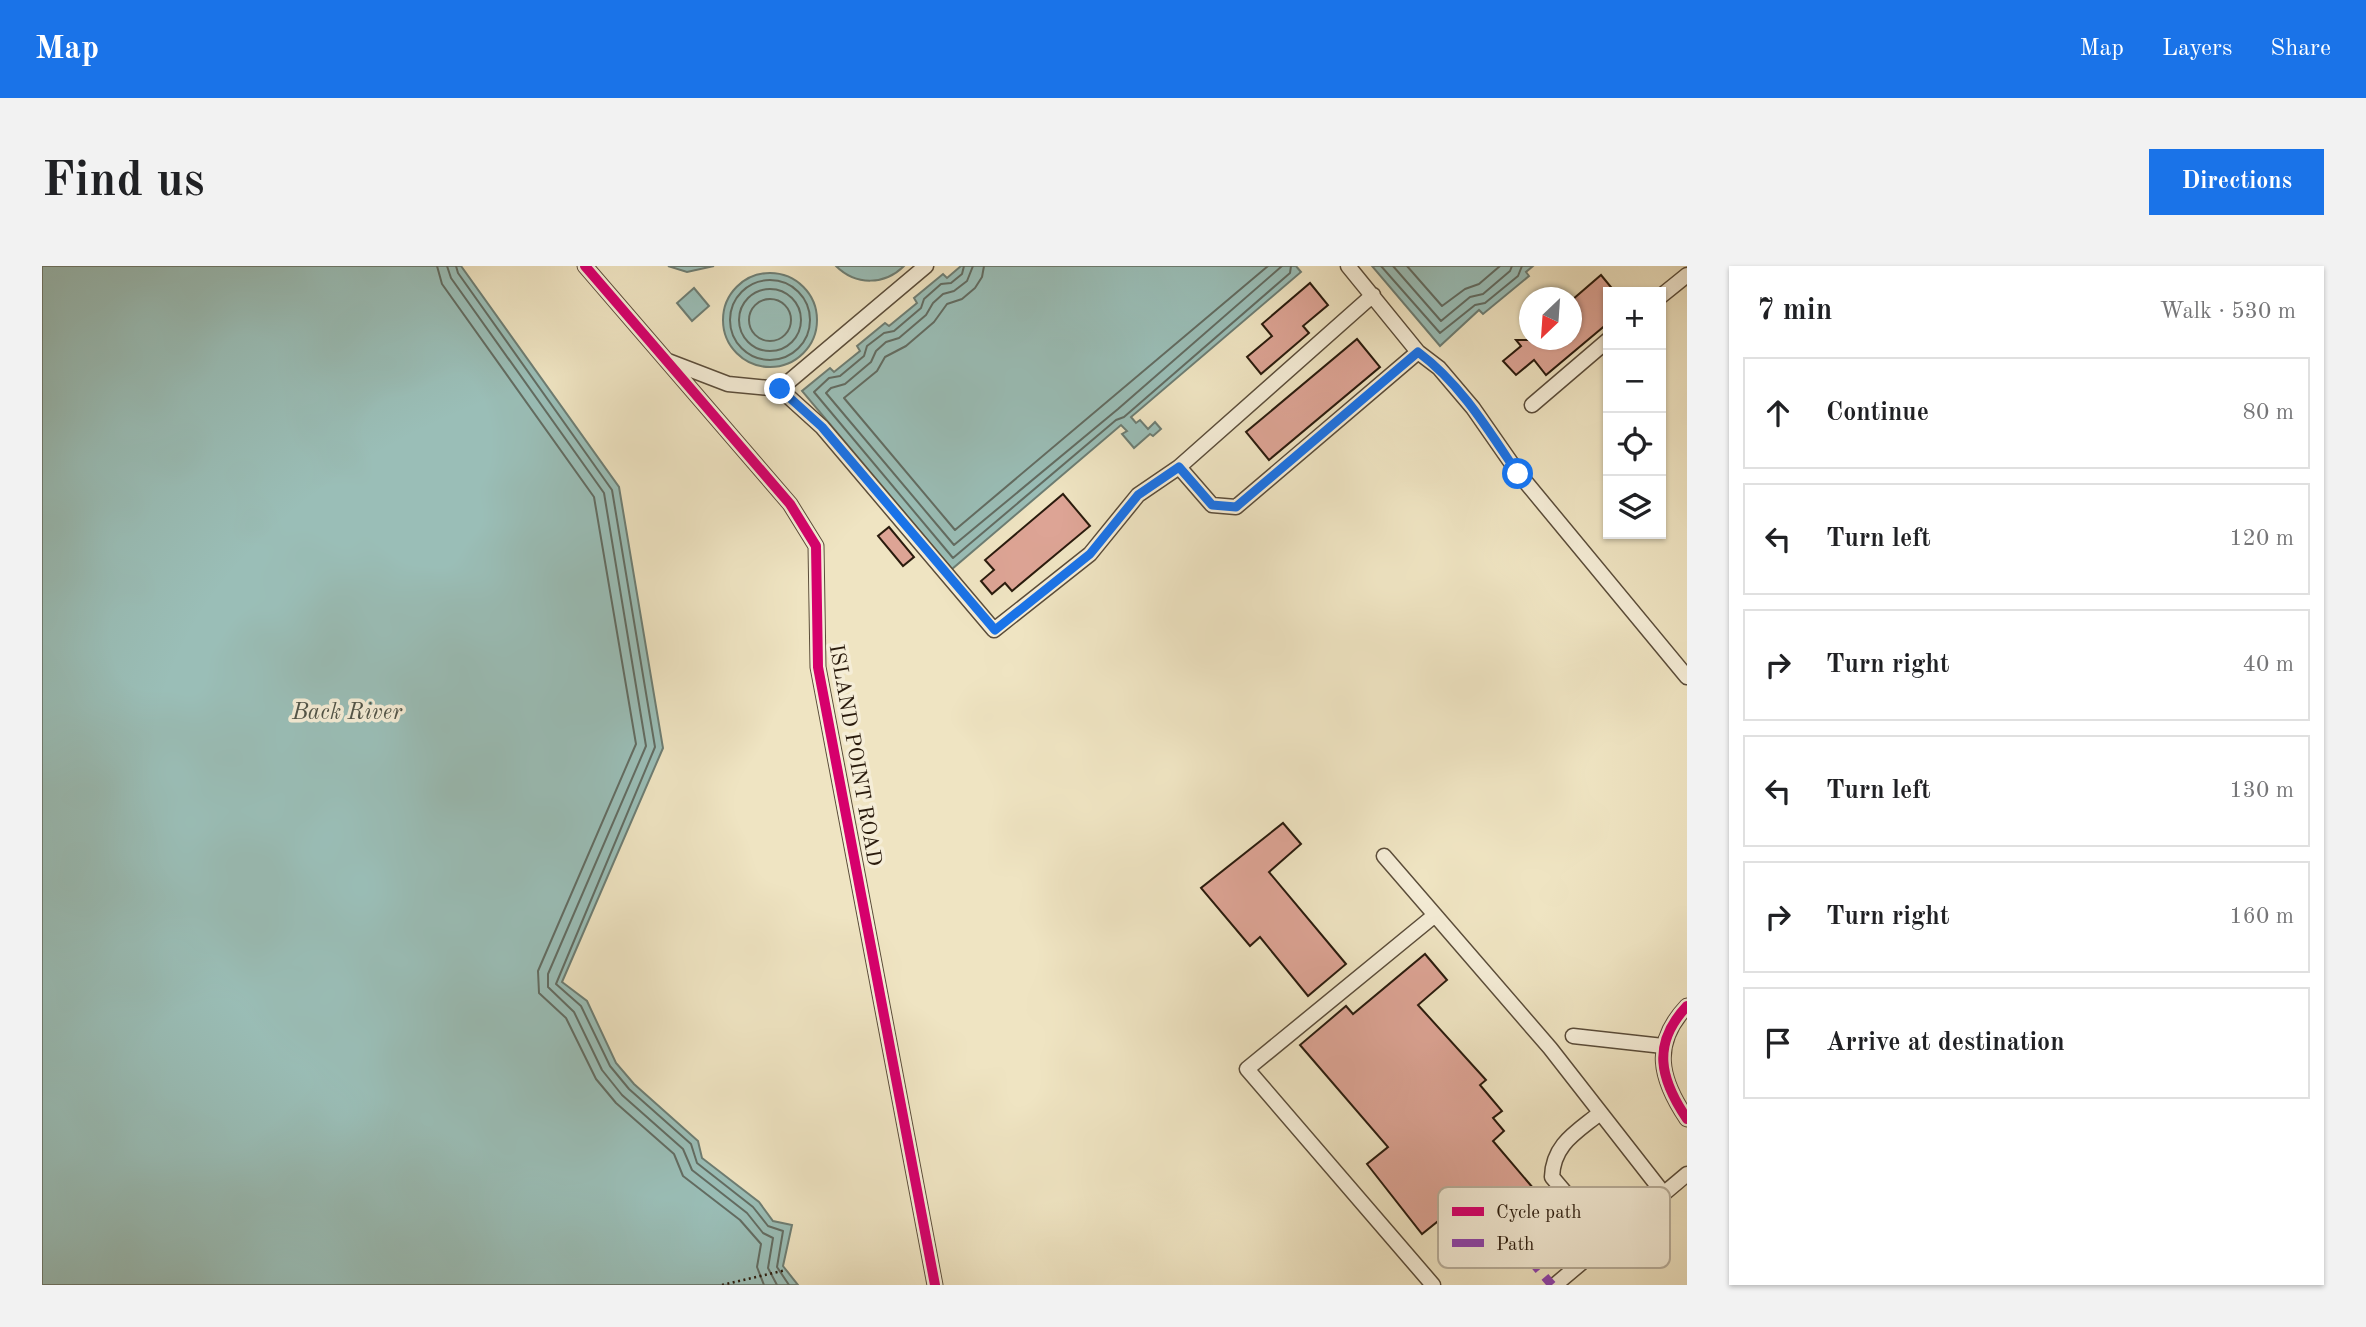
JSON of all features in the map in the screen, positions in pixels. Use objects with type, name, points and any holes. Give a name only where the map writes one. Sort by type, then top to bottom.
[{"type":"street","name":"ISLAND POINT ROAD","points":[[585,266],[790,504],[816,546],[818,667],[935,1285]]},
{"type":"street","points":[[780,389],[926,266]]},
{"type":"street","points":[[1348,266],[1418,352],[1439,368],[1473,408],[1518,474],[1687,677]]},
{"type":"street","points":[[1666,292],[1687,275]]},
{"type":"street","points":[[665,360],[728,384],[780,389],[822,427],[995,630],[1090,554],[1138,495],[1179,467],[1373,295]]},
{"type":"street","points":[[1532,405],[1603,344]]},
{"type":"street","points":[[1179,467],[1212,505],[1236,507],[1418,352]]},
{"type":"street","points":[[1384,856],[1550,1048],[1658,1187]]},
{"type":"street","points":[[1433,1285],[1247,1069],[1436,915]]},
{"type":"street","points":[[1687,1006],[1675,1021],[1663,1046],[1665,1075],[1687,1119]]},
{"type":"street","points":[[1573,1036],[1663,1046]]},
{"type":"street","points":[[1560,1187],[1552,1177],[1553,1160],[1565,1142],[1600,1113]]},
{"type":"street","points":[[1670,1189],[1687,1174]]},
{"type":"street","points":[[1555,1285],[1575,1268]]},
{"type":"path","points":[[722,1285],[786,1270]]},
{"type":"water","name":"Back River","points":[[42,266],[461,266],[619,487],[663,748],[562,982],[587,1001],[616,1063],[634,1084],[698,1141],[702,1158],[759,1202],[773,1221],[792,1225],[783,1266],[798,1285],[42,1285]]},
{"type":"water","points":[[668,266],[714,266],[687,272]]},
{"type":"water","points":[[836,266],[904,266],[888,277],[870,281],[852,277]]},
{"type":"water","points":[[961,266],[1296,266],[1301,272],[1131,417],[1136,423],[1140,420],[1148,429],[1155,422],[1161,429],[1153,436],[1150,434],[1134,448],[1122,434],[1127,431],[1121,425],[952,569],[802,391],[830,368],[834,372],[860,351],[857,346],[885,323],[889,326],[917,303],[914,298],[943,274],[947,278]]},
{"type":"water","points":[[1372,266],[1533,266],[1526,272],[1529,276],[1483,314],[1479,310],[1440,346]]},
{"type":"water","points":[[770,273],[788,277],[803,287],[813,302],[817,320],[813,338],[803,353],[788,363],[770,367],[752,363],[737,353],[727,338],[723,320],[727,302],[737,287],[752,277]]},
{"type":"water","points":[[694,288],[709,306],[692,321],[677,303]]},
{"type":"building","points":[[1601,275],[1611,287],[1603,287],[1603,327],[1582,345],[1582,291]]},
{"type":"building","points":[[1310,283],[1328,305],[1303,326],[1309,333],[1261,374],[1247,357],[1272,336],[1262,324]]},
{"type":"building","points":[[1357,339],[1380,367],[1269,460],[1246,432]]},
{"type":"building","points":[[1519,348],[1519,350],[1576,350],[1546,375],[1534,360],[1516,375],[1503,361]]},
{"type":"building","points":[[1063,494],[1090,526],[1012,591],[1005,583],[992,594],[981,581],[994,570],[985,560]]},
{"type":"building","points":[[889,527],[914,557],[903,566],[878,536]]},
{"type":"building","points":[[1283,823],[1301,844],[1269,872],[1346,964],[1308,996],[1260,937],[1250,946],[1201,888]]},
{"type":"building","points":[[1425,954],[1447,980],[1418,1005],[1486,1080],[1480,1085],[1502,1111],[1493,1118],[1504,1131],[1493,1141],[1532,1187],[1438,1187],[1438,1221],[1422,1234],[1367,1164],[1388,1147],[1300,1045],[1346,1006],[1353,1014]]},
{"type":"marked path","points":[[1537,1268],[1552,1285]]},
{"type":"cycle path","points":[[585,266],[790,504],[816,546],[818,667],[935,1285]]},
{"type":"cycle path","points":[[1687,1006],[1668,1034],[1663,1062],[1671,1090],[1687,1119]]},
{"type":"route","points":[[780,389],[822,427],[995,630],[1090,554],[1138,495],[1179,467],[1212,505],[1236,507],[1418,352],[1439,368],[1473,408],[1518,474]]}]
